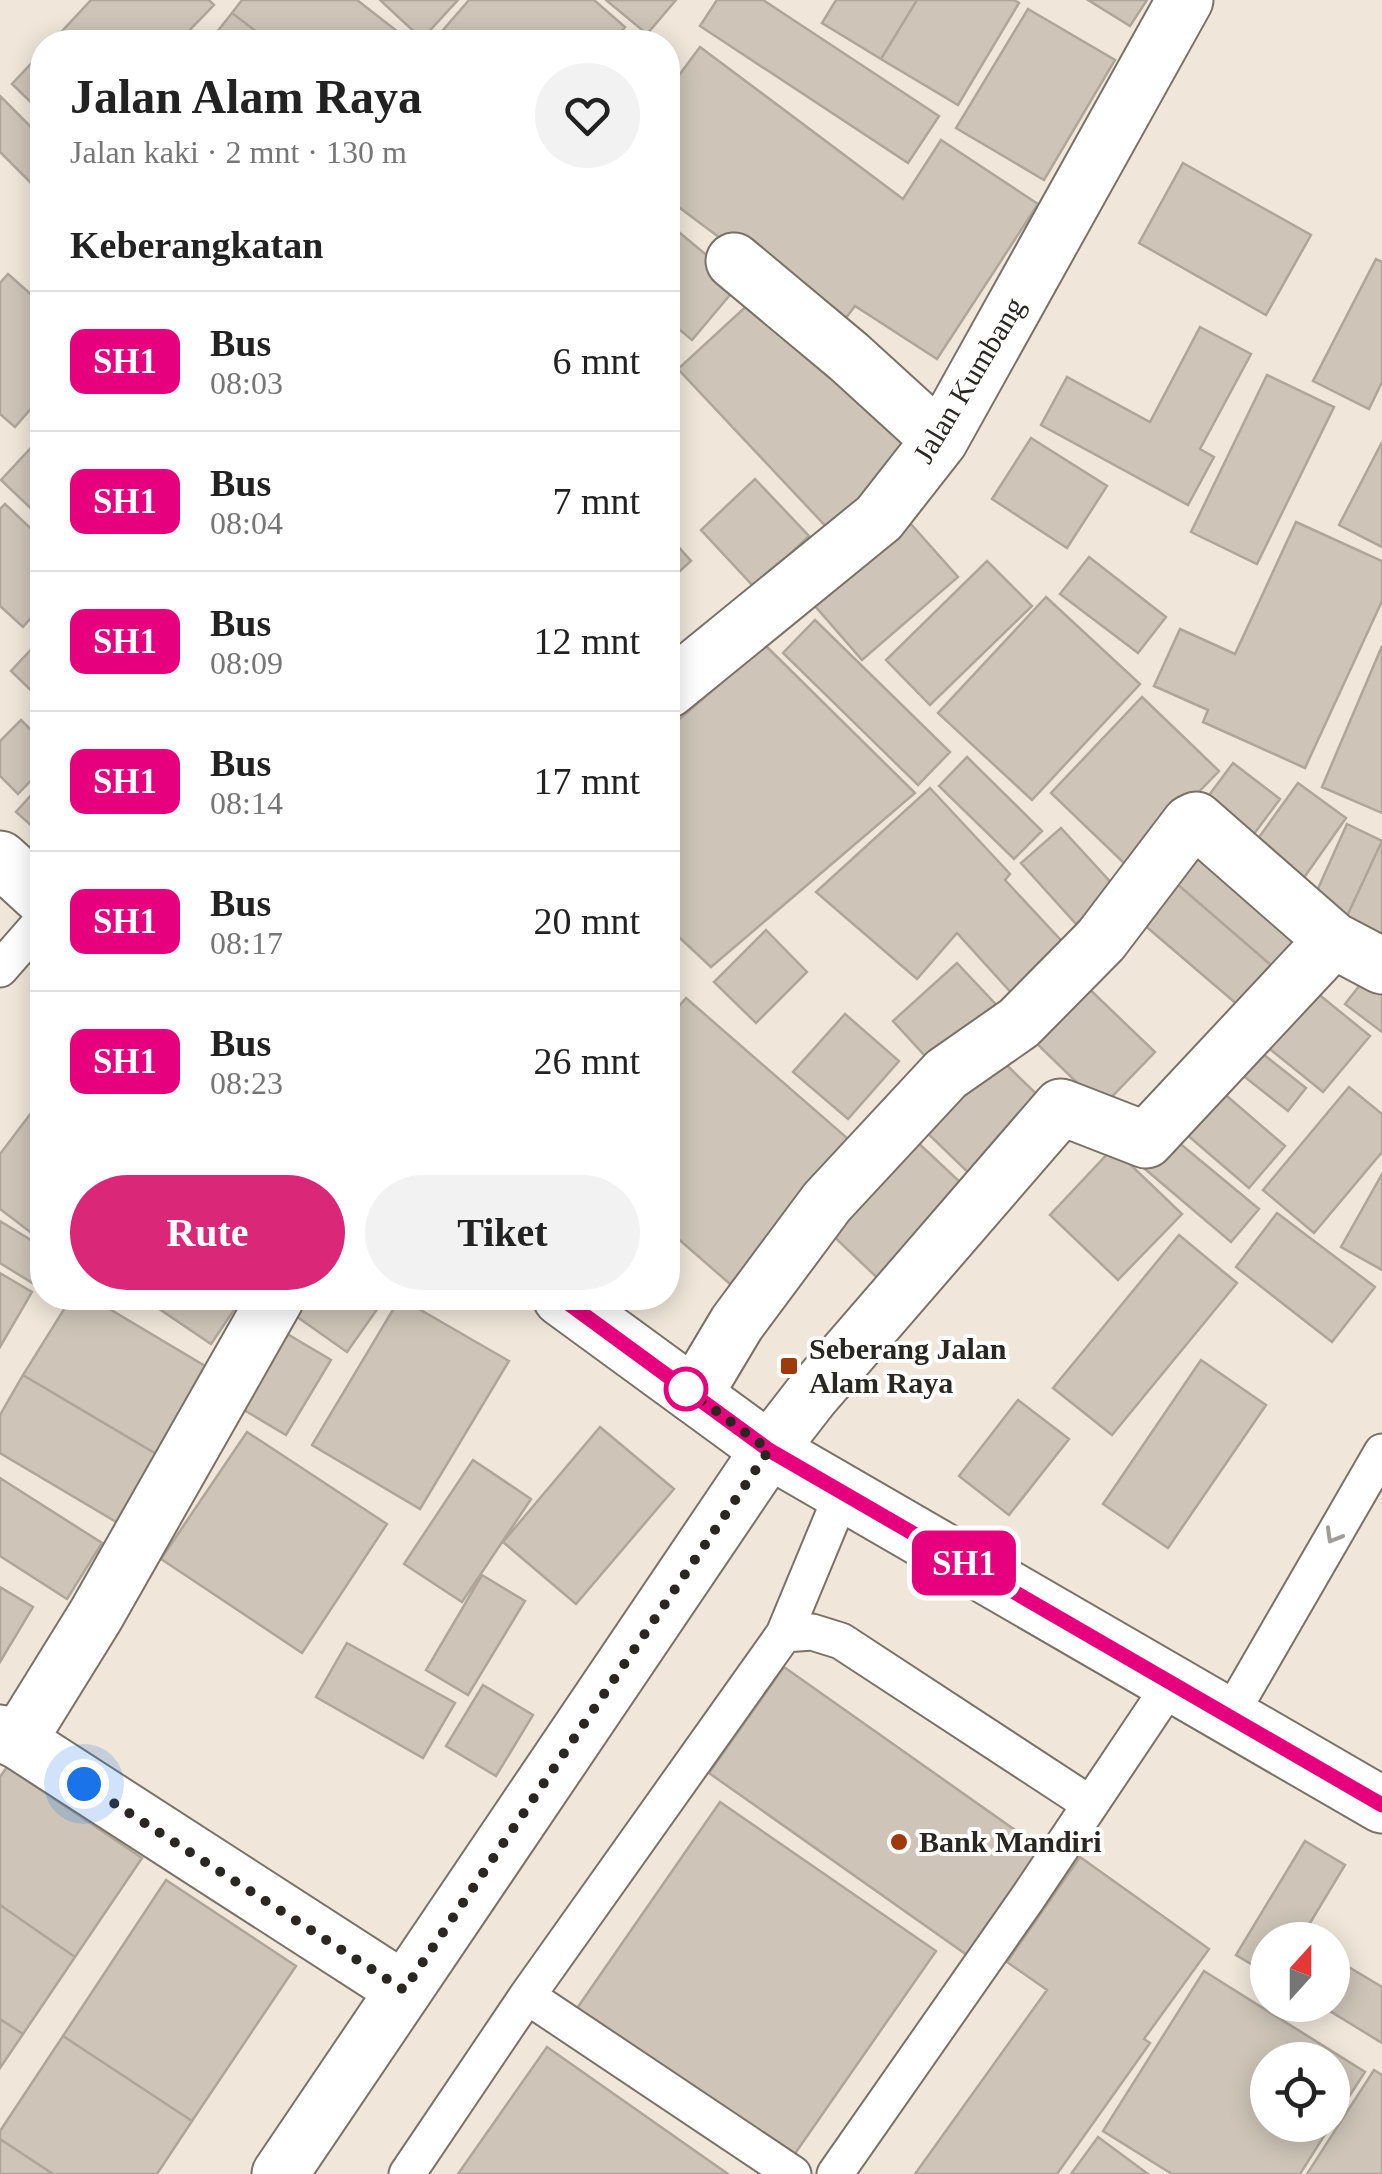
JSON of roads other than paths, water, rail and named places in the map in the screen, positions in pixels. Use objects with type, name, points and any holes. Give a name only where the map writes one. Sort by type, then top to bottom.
[{"type":"street","name":"Jalan Kumbang","points":[[680,680],[879,518],[940,440],[1185,0]]},
{"type":"street","points":[[734,261],[940,440]]},
{"type":"street","points":[[694,1395],[737,1323],[826,1202],[946,1074],[1020,1023],[1101,940],[1190,822],[1196,820],[1333,940],[1382,966]]},
{"type":"street","points":[[0,859],[30,886]]},
{"type":"street","points":[[280,2174],[769,1450],[810,1396],[1061,1107],[1146,1140],[1333,940]]},
{"type":"street","points":[[269,1310],[96,1615],[9,1737],[404,1990]]},
{"type":"street","points":[[578,1310],[769,1450],[1382,1805]]},
{"type":"lane","points":[[0,969],[30,935]]},
{"type":"lane","points":[[1230,1715],[1382,1452]]},
{"type":"lane","points":[[407,2174],[527,1996],[784,1634],[843,1492]]},
{"type":"lane","points":[[784,1634],[812,1632],[840,1641],[1090,1804]]},
{"type":"lane","points":[[835,2174],[1172,1684]]},
{"type":"lane","points":[[527,1996],[792,2174]]},
{"type":"place","name":"Seberang Jalan Alam Raya","points":[[789,1366]]},
{"type":"place","name":"Bank Mandiri","points":[[899,1842]]}]
